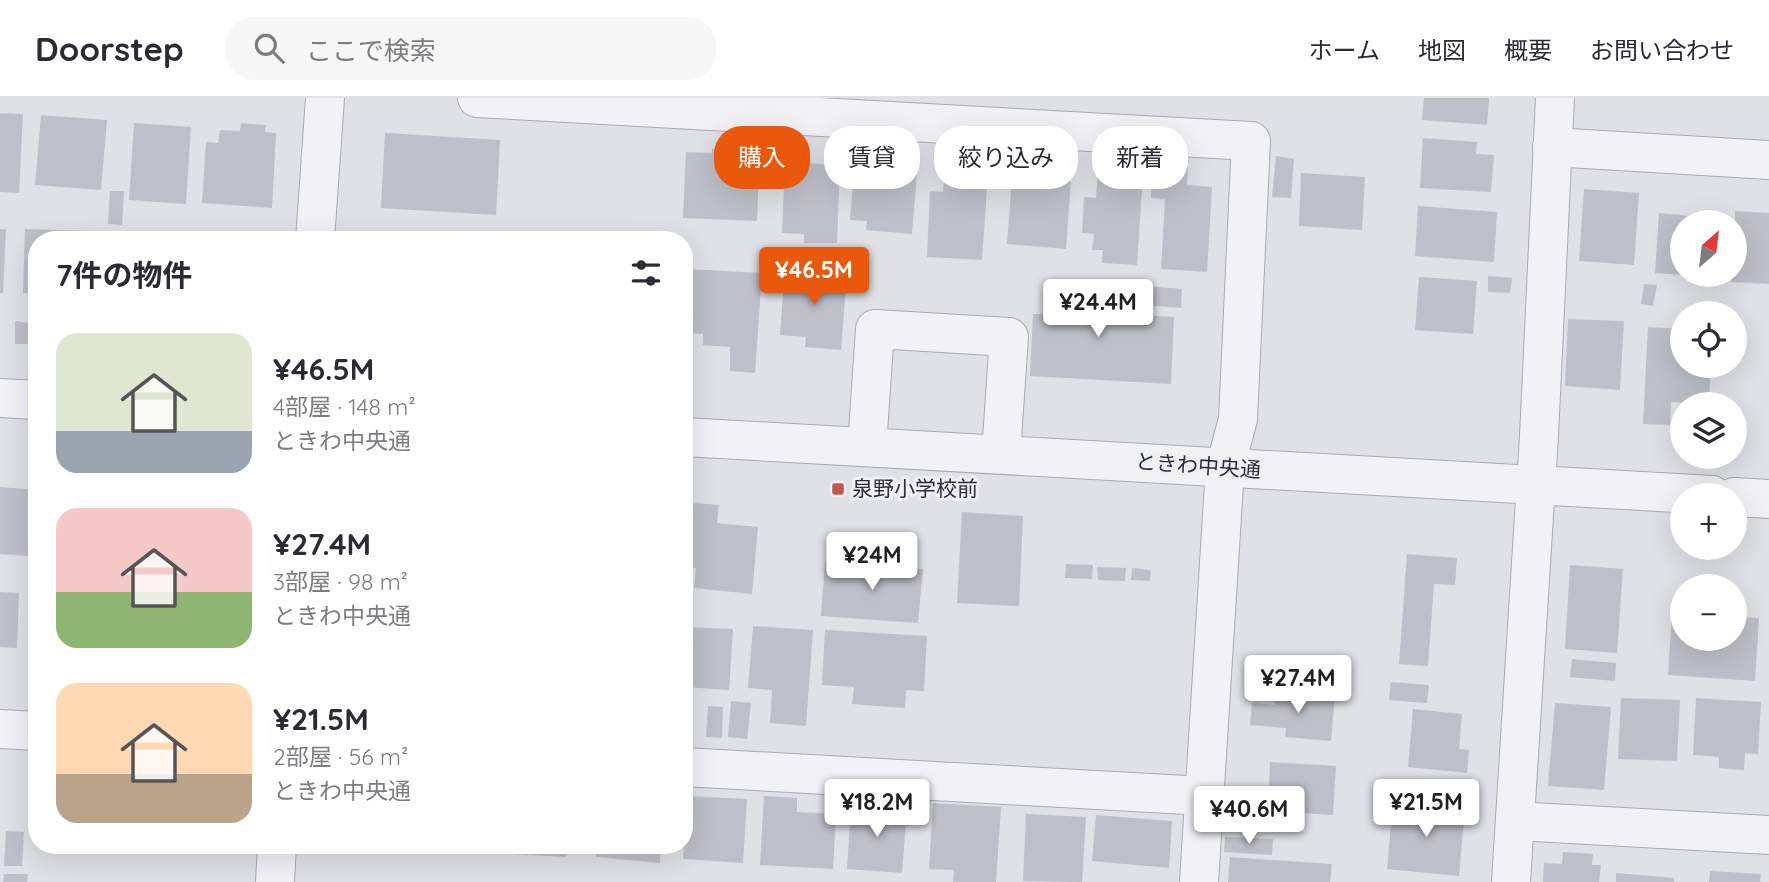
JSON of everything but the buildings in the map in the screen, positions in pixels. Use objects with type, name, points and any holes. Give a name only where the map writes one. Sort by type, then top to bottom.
[{"type":"street","points":[[316,231],[325,98]]},
{"type":"street","points":[[477,98],[1251,141],[1238,419],[1225,468],[1199,882]]},
{"type":"street","points":[[1511,882],[1536,485],[1555,98]]},
{"type":"street","points":[[1552,147],[1769,160]]},
{"type":"street","points":[[867,447],[875,328],[1009,337],[1001,454]]},
{"type":"street","points":[[0,398],[28,400]]},
{"type":"street","name":"ときわ中央通","points":[[693,437],[1670,493]]},
{"type":"street","points":[[1747,497],[1769,499]]},
{"type":"street","points":[[0,729],[28,731]]},
{"type":"street","points":[[693,768],[1204,796]]},
{"type":"street","points":[[1515,821],[1769,835]]},
{"type":"street","points":[[275,882],[277,854]]},
{"type":"place","name":"泉野小学校前","points":[[838,489]]}]
